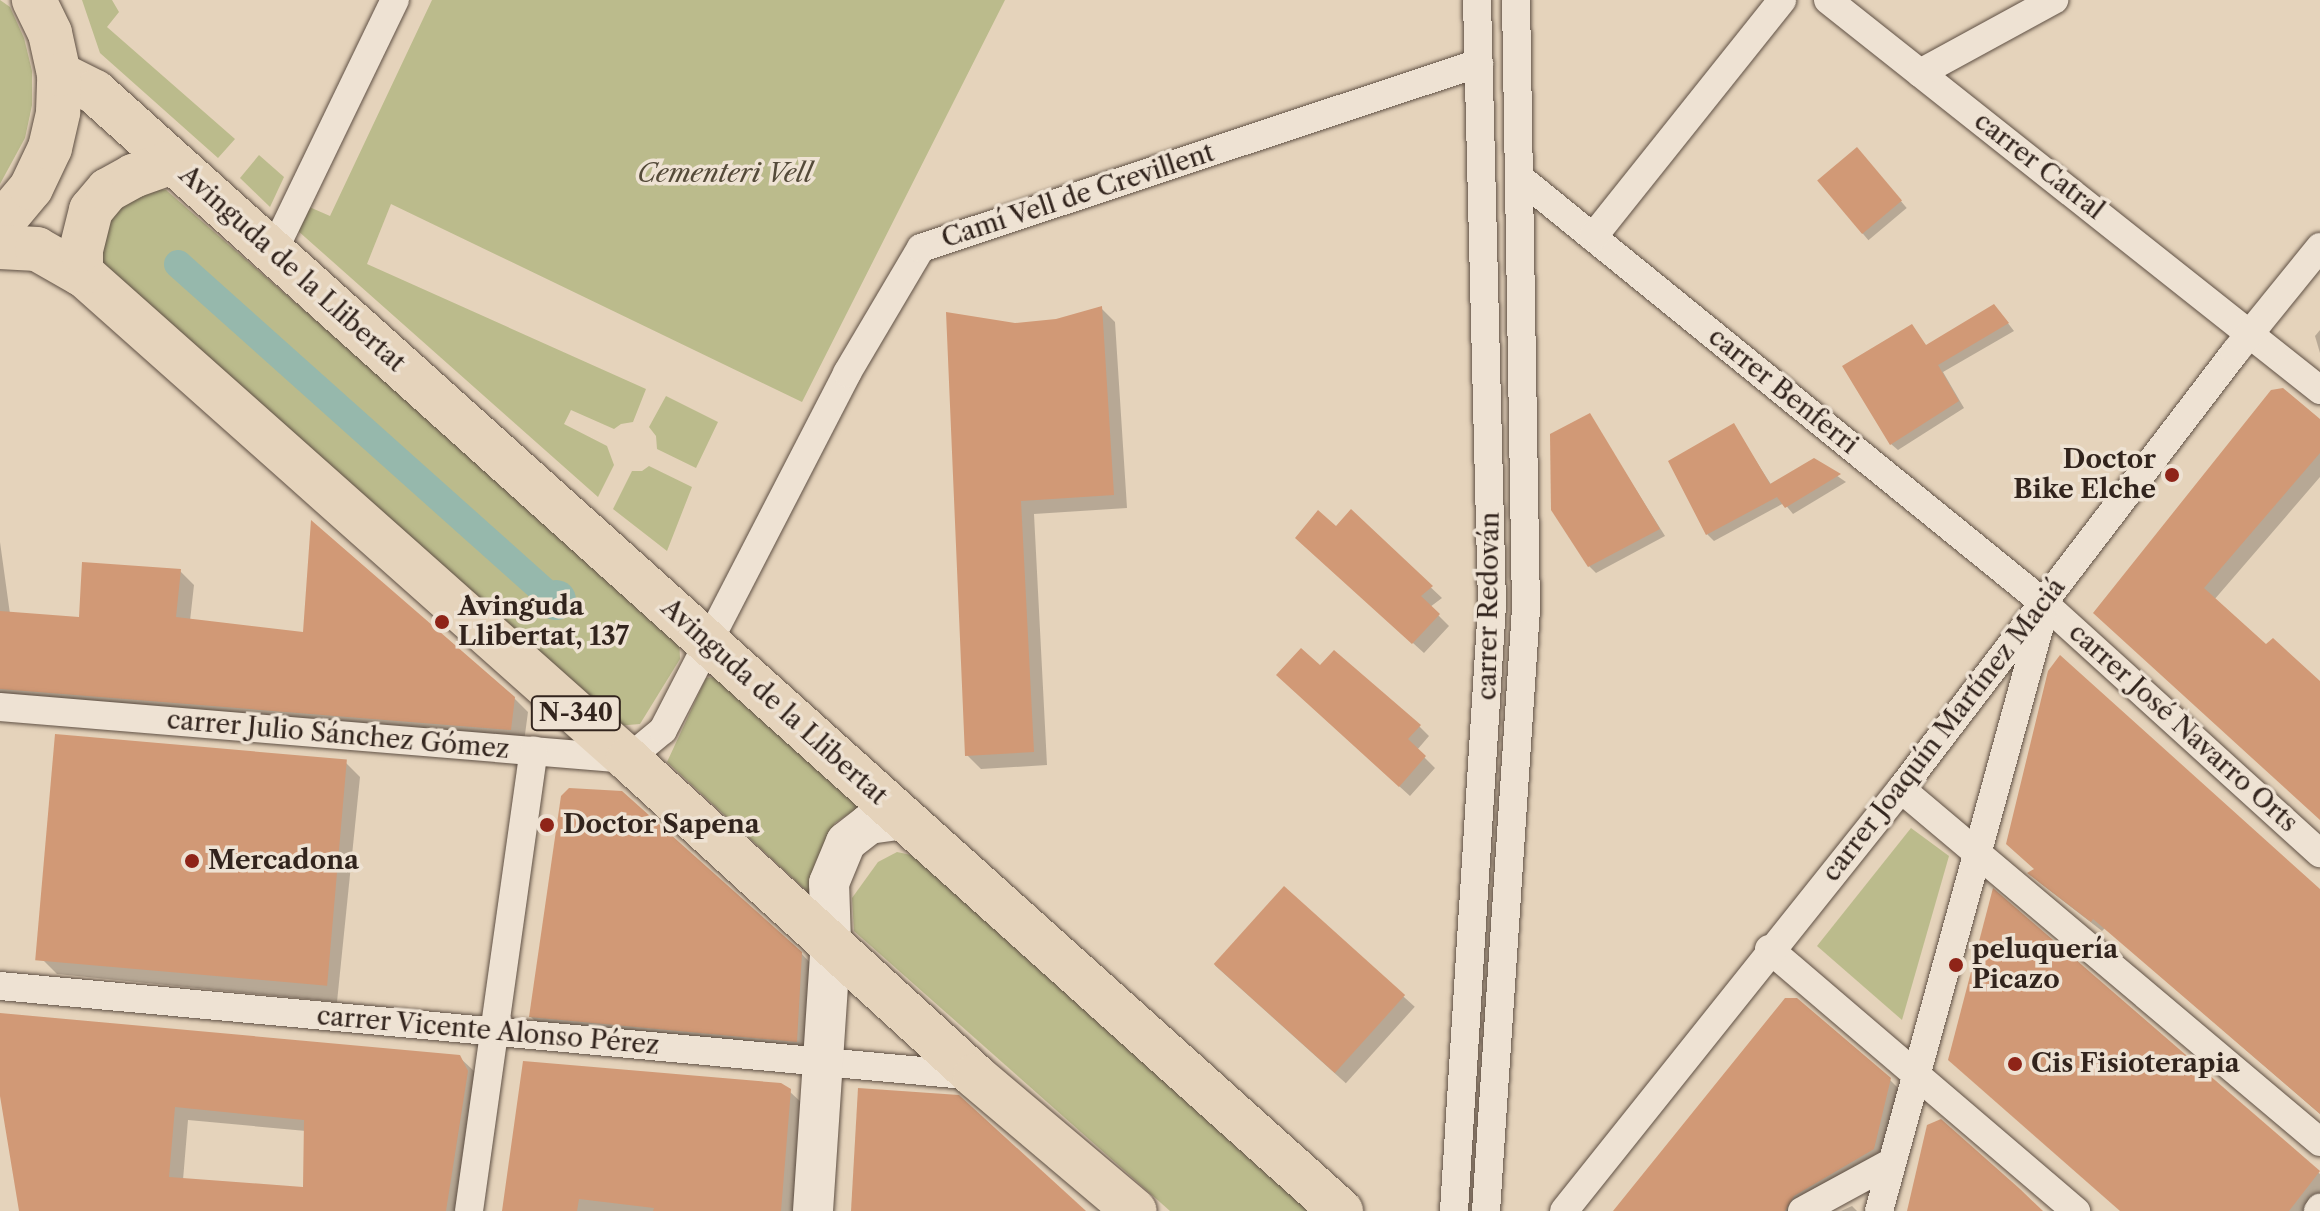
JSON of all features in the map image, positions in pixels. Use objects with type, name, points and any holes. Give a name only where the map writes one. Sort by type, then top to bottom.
[{"type":"highway","points":[[0,225],[31,188],[50,148],[58,112],[59,74],[50,33],[34,0]]},
{"type":"highway","name":"Avinguda de la Llibertat","points":[[59,74],[95,92],[1341,1211]]},
{"type":"highway","points":[[81,274],[81,250],[91,210],[108,190],[133,176],[172,162]]},
{"type":"highway","name":"N-340","points":[[0,247],[37,249],[81,274],[628,759],[975,1076],[1132,1210]]},
{"type":"street","points":[[273,252],[395,0]]},
{"type":"street","name":"carrer Redován","points":[[1454,1211],[1492,605],[1477,0]]},
{"type":"street","name":"carrer Redován","points":[[1486,1211],[1526,609],[1516,0]]},
{"type":"street","points":[[1593,237],[1782,0]]},
{"type":"street","name":"carrer Catral","points":[[1828,0],[2320,390]]},
{"type":"street","points":[[1920,73],[2054,0]]},
{"type":"street","name":"Camí Vell de Crevillent","points":[[709,643],[847,373],[921,248],[1479,63]]},
{"type":"street","name":"carrer Benferri","points":[[1520,178],[2045,604]]},
{"type":"street","name":"carrer Joaquín Martínez Maciá","points":[[1564,1211],[1769,949],[1901,789],[2250,332],[2320,247]]},
{"type":"street","points":[[1879,1211],[1919,1074],[2045,604]]},
{"type":"street","name":"carrer José Navarro Orts","points":[[2045,604],[2320,853]]},
{"type":"street","points":[[628,759],[663,730],[709,643]]},
{"type":"street","name":"carrer Julio Sánchez Gómez","points":[[0,707],[628,759]]},
{"type":"street","points":[[469,1211],[534,751]]},
{"type":"street","points":[[1901,789],[2320,1142]]},
{"type":"street","points":[[813,1211],[831,942],[829,883],[846,842],[869,824],[905,819]]},
{"type":"street","points":[[1769,949],[2076,1211]]},
{"type":"street","name":"carrer Vicente Alonso Pérez","points":[[0,986],[975,1076]]},
{"type":"street","points":[[1802,1211],[1892,1162]]},
{"type":"green space","points":[[0,0],[10,7],[24,38],[32,71],[32,105],[25,138],[0,184]]},
{"type":"green space","points":[[82,0],[112,0],[119,12],[107,27],[235,139],[218,158],[100,53]]},
{"type":"green space","name":"Cementeri Vell","points":[[432,0],[1005,0],[802,402],[391,204],[367,264],[646,389],[633,422],[614,429],[571,410],[564,424],[607,446],[614,465],[598,497],[297,230],[307,206],[330,216]]},
{"type":"green space","points":[[259,155],[284,177],[270,207],[240,178]]},
{"type":"green space","points":[[137,185],[166,190],[679,637],[680,659],[640,724],[616,726],[96,261],[88,220]]},
{"type":"green space","points":[[666,396],[718,422],[696,468],[657,449],[656,436],[649,427]]},
{"type":"green space","points":[[649,466],[692,487],[667,551],[613,509],[632,471],[642,471]]},
{"type":"green space","points":[[721,676],[862,805],[835,823],[815,863],[810,894],[667,762],[706,678]]},
{"type":"green space","points":[[1911,828],[1949,856],[1902,1020],[1817,946]]},
{"type":"green space","points":[[897,852],[925,858],[1322,1211],[1170,1211],[854,931],[852,898],[878,862]]},
{"type":"water","points":[[556,580],[570,586],[576,600],[570,614],[556,620],[542,614],[536,600],[542,586]]},
{"type":"building","points":[[1857,147],[1902,201],[1862,234],[1817,180]]},
{"type":"building","points":[[1994,304],[2009,323],[1938,365],[1959,401],[1890,445],[1842,366],[1912,324],[1926,345]]},
{"type":"building","points":[[1102,306],[1114,495],[1021,501],[1034,752],[965,756],[946,312],[1015,323],[1056,319]]},
{"type":"building","points":[[2283,388],[2320,419],[2320,453],[2204,588],[2266,644],[2273,638],[2320,681],[2320,820],[2093,613],[2271,390]]},
{"type":"building","points":[[1590,413],[1660,529],[1588,567],[1551,510],[1550,434]]},
{"type":"building","points":[[1734,423],[1770,484],[1814,458],[1841,474],[1785,508],[1777,497],[1706,535],[1668,461]]},
{"type":"building","points":[[1351,509],[1433,586],[1421,596],[1440,614],[1412,644],[1295,538],[1318,510],[1336,526]]},
{"type":"building","points":[[311,520],[515,697],[511,730],[0,689],[0,611],[79,617],[82,562],[181,569],[176,617],[303,632]]},
{"type":"building","points":[[1301,648],[1320,665],[1334,650],[1421,725],[1408,739],[1426,756],[1399,787],[1276,675]]},
{"type":"building","points":[[2060,655],[2320,889],[2320,1114],[2093,919],[2091,922],[2027,873],[2034,869],[2006,844],[2048,671]]},
{"type":"building","name":"Mercadona","points":[[55,734],[347,760],[327,986],[35,960]]},
{"type":"building","points":[[569,788],[622,791],[802,952],[797,1042],[529,1017],[561,796]]},
{"type":"building","points":[[1284,886],[1405,995],[1335,1073],[1214,964]]},
{"type":"building","points":[[1993,888],[2320,1171],[2289,1211],[2120,1211],[1948,1060]]},
{"type":"building","points":[[1785,998],[1797,998],[1891,1078],[1874,1149],[1794,1196],[1785,1211],[1613,1211]]},
{"type":"building","points":[[0,1013],[460,1055],[468,1071],[446,1211],[19,1211],[0,1096]],"holes":[[[175,1107],[304,1120],[303,1187],[169,1177]]]},
{"type":"building","points":[[523,1061],[781,1083],[791,1089],[781,1211],[653,1211],[654,1208],[579,1199],[577,1211],[502,1211]]},
{"type":"building","points":[[858,1088],[959,1095],[1086,1211],[851,1211]]},
{"type":"building","points":[[1941,1119],[2043,1211],[1907,1211],[1927,1125]]},
{"type":"waterway","points":[[178,264],[547,594]]},
{"type":"place","name":"Doctor Bike Elche","points":[[2172,475]]},
{"type":"place","name":"Avinguda Llibertat, 137","points":[[442,622]]},
{"type":"place","name":"Doctor Sapena","points":[[547,825]]},
{"type":"place","name":"Mercadona","points":[[192,861]]},
{"type":"place","name":"peluquería Picazo","points":[[1956,965]]},
{"type":"place","name":"Cis Fisioterapia","points":[[2015,1064]]}]
